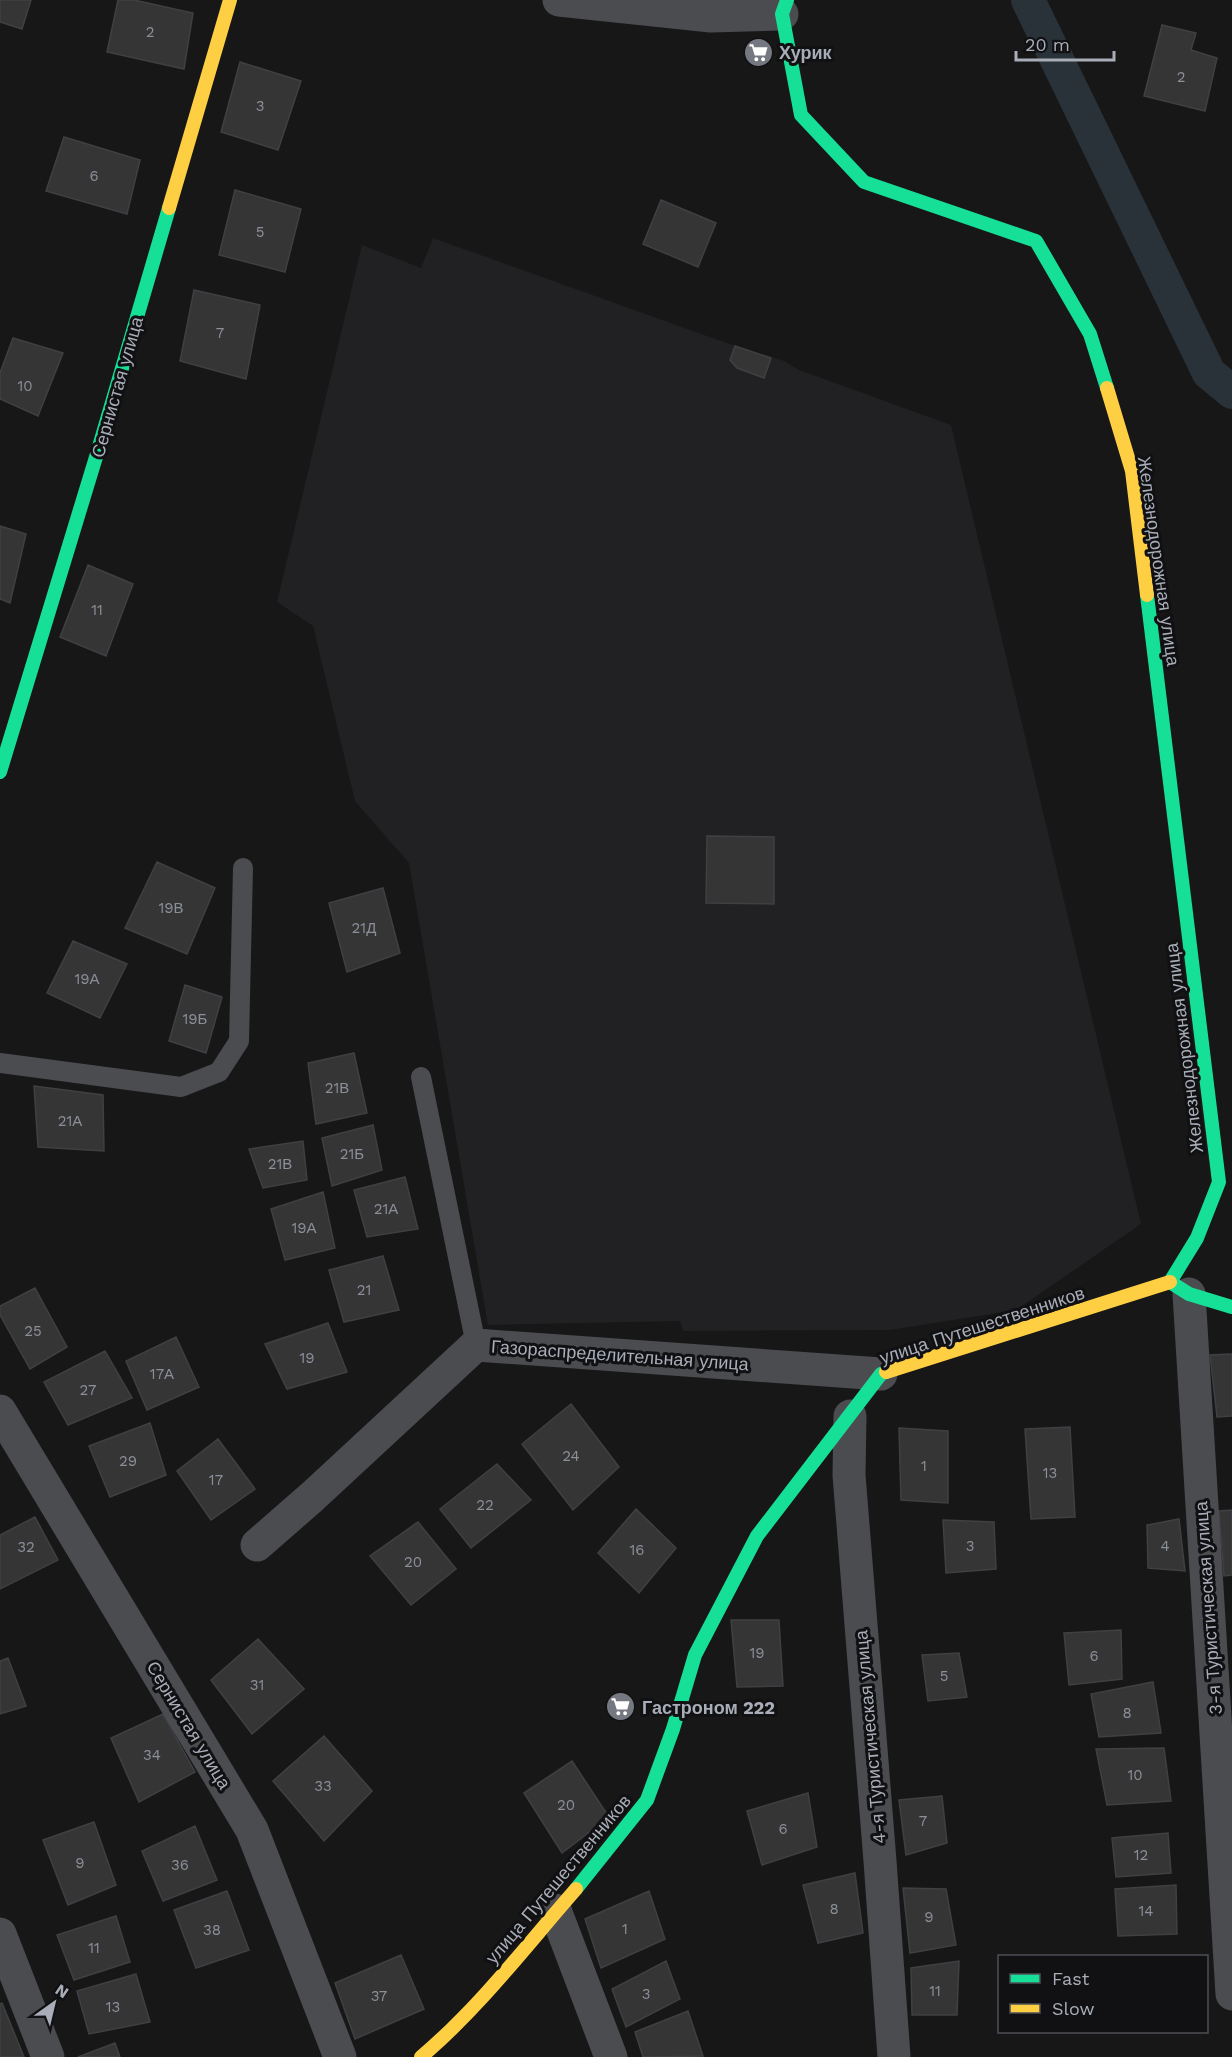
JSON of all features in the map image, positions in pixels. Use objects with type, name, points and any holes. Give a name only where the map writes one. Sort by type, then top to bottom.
[{"type":"street","name":"Сернистая улица","points":[[0,772],[96,457],[230,0]]},
{"type":"street","points":[[559,0],[711,16],[785,7]]},
{"type":"street","name":"Железнодорожная улица","points":[[785,7],[801,115],[864,182],[1036,241],[1090,334],[1129,460],[1134,483],[1219,1182],[1180,1288]]},
{"type":"street","points":[[1180,1288],[1232,1307]]},
{"type":"street","name":"улица Путешественников","points":[[421,2057],[442,2039],[502,1975],[555,1910],[606,1853],[647,1800],[674,1729],[695,1655],[757,1536],[881,1374],[1180,1288]]},
{"type":"street","name":"3-я Туристическая улица","points":[[1180,1288],[1232,1994]]},
{"type":"street","name":"Газораспределительная улица","points":[[257,1545],[476,1345],[881,1374]]},
{"type":"street","name":"Сернистая улица","points":[[0,1411],[252,1830],[340,2057]]},
{"type":"street","name":"4-я Туристическая улица","points":[[850,1416],[849,1475],[879,1838],[894,2057]]},
{"type":"street","points":[[555,1910],[611,2057]]},
{"type":"street","points":[[0,1934],[48,2057]]},
{"type":"lane","points":[[0,1063],[181,1087],[219,1072],[239,1041],[243,868]]},
{"type":"lane","points":[[421,1077],[476,1345]]},
{"type":"shaded area","points":[[433,238],[718,340],[784,361],[799,370],[951,425],[1141,1224],[1016,1310],[890,1330],[683,1331],[680,1321],[488,1325],[409,863],[355,801],[313,626],[277,602],[362,245],[421,268]]},
{"type":"building","points":[[0,0],[31,0],[22,29],[0,22]]},
{"type":"building","points":[[118,0],[134,0],[193,13],[184,69],[107,52]]},
{"type":"building","points":[[1162,25],[1196,33],[1191,50],[1217,58],[1205,111],[1144,96]]},
{"type":"building","points":[[240,62],[301,81],[278,150],[221,132]]},
{"type":"building","points":[[64,137],[140,160],[127,214],[46,191]]},
{"type":"building","points":[[235,190],[301,209],[285,272],[219,255]]},
{"type":"building","points":[[661,200],[716,223],[698,267],[643,244]]},
{"type":"building","points":[[194,290],[260,305],[246,379],[180,361]]},
{"type":"building","points":[[13,338],[63,353],[38,416],[0,399],[0,373]]},
{"type":"building","points":[[735,346],[771,358],[764,378],[737,368],[730,360]]},
{"type":"building","points":[[0,526],[26,534],[10,603],[0,599]]},
{"type":"building","points":[[88,565],[133,584],[106,656],[60,637]]},
{"type":"building","points":[[707,836],[774,837],[774,904],[706,903]]},
{"type":"building","points":[[157,862],[215,888],[187,954],[125,928]]},
{"type":"building","points":[[383,888],[400,953],[347,972],[329,903]]},
{"type":"building","points":[[73,941],[127,964],[100,1018],[47,993]]},
{"type":"building","points":[[185,985],[222,997],[206,1053],[169,1041]]},
{"type":"building","points":[[354,1053],[367,1113],[316,1124],[308,1063]]},
{"type":"building","points":[[34,1086],[103,1095],[104,1151],[38,1147]]},
{"type":"building","points":[[373,1125],[382,1170],[332,1186],[322,1138]]},
{"type":"building","points":[[303,1141],[307,1180],[263,1188],[249,1149]]},
{"type":"building","points":[[405,1177],[418,1229],[367,1237],[354,1190]]},
{"type":"building","points":[[323,1192],[335,1248],[285,1260],[271,1209]]},
{"type":"building","points":[[383,1256],[399,1310],[344,1322],[329,1270]]},
{"type":"building","points":[[35,1288],[67,1347],[30,1369],[0,1315],[0,1306]]},
{"type":"building","points":[[328,1323],[347,1372],[287,1389],[265,1344]]},
{"type":"building","points":[[176,1337],[199,1387],[147,1410],[126,1361]]},
{"type":"building","points":[[105,1351],[132,1398],[68,1425],[44,1382]]},
{"type":"building","points":[[1232,1354],[1232,1416],[1217,1417],[1210,1355]]},
{"type":"building","points":[[571,1404],[619,1467],[573,1510],[522,1444]]},
{"type":"building","points":[[150,1423],[166,1475],[110,1497],[89,1446]]},
{"type":"building","points":[[1070,1427],[1075,1517],[1031,1519],[1025,1429]]},
{"type":"building","points":[[899,1428],[948,1431],[948,1503],[901,1500]]},
{"type":"building","points":[[218,1439],[255,1489],[211,1520],[177,1471]]},
{"type":"building","points":[[497,1464],[531,1500],[471,1548],[440,1509]]},
{"type":"building","points":[[636,1509],[676,1548],[639,1593],[598,1553]]},
{"type":"building","points":[[1232,1510],[1232,1575],[1224,1576],[1219,1511]]},
{"type":"building","points":[[35,1517],[58,1560],[0,1589],[0,1535]]},
{"type":"building","points":[[1179,1519],[1185,1571],[1148,1568],[1147,1525]]},
{"type":"building","points":[[943,1520],[994,1522],[996,1569],[946,1573]]},
{"type":"building","points":[[418,1522],[456,1569],[411,1605],[370,1556]]},
{"type":"building","points":[[731,1620],[779,1620],[783,1686],[737,1687]]},
{"type":"building","points":[[1121,1630],[1122,1679],[1069,1685],[1064,1633]]},
{"type":"building","points":[[258,1639],[304,1689],[252,1734],[211,1680]]},
{"type":"building","points":[[959,1653],[967,1697],[928,1701],[922,1655]]},
{"type":"building","points":[[8,1658],[26,1706],[0,1714],[0,1661]]},
{"type":"building","points":[[1153,1682],[1161,1733],[1099,1737],[1091,1694]]},
{"type":"building","points":[[163,1714],[195,1772],[139,1802],[111,1738]]},
{"type":"building","points":[[324,1736],[372,1791],[324,1841],[273,1781]]},
{"type":"building","points":[[1164,1748],[1171,1801],[1107,1805],[1096,1749]]},
{"type":"building","points":[[572,1761],[609,1817],[562,1853],[524,1793]]},
{"type":"building","points":[[808,1793],[817,1847],[762,1865],[747,1811]]},
{"type":"building","points":[[942,1796],[947,1843],[906,1855],[899,1800]]},
{"type":"building","points":[[94,1822],[116,1885],[68,1905],[43,1840]]},
{"type":"building","points":[[195,1826],[217,1880],[163,1901],[142,1851]]},
{"type":"building","points":[[1168,1833],[1171,1873],[1116,1877],[1112,1838]]},
{"type":"building","points":[[855,1873],[863,1933],[818,1943],[803,1885]]},
{"type":"building","points":[[1176,1885],[1177,1934],[1118,1936],[1115,1889]]},
{"type":"building","points":[[903,1888],[946,1889],[956,1945],[910,1953]]},
{"type":"building","points":[[227,1891],[249,1950],[196,1968],[174,1910]]},
{"type":"building","points":[[649,1891],[665,1939],[601,1968],[585,1919]]},
{"type":"building","points":[[116,1916],[130,1962],[74,1980],[57,1935]]},
{"type":"building","points":[[401,1955],[424,2009],[355,2039],[335,1983]]},
{"type":"building","points":[[666,1961],[680,1999],[626,2027],[612,1989]]},
{"type":"building","points":[[959,1961],[957,2015],[912,2015],[911,1968]]},
{"type":"building","points":[[136,1974],[150,2022],[89,2034],[77,1991]]},
{"type":"building","points":[[2,2003],[24,2057],[0,2057],[0,2004]]},
{"type":"building","points":[[688,2011],[703,2056],[643,2057],[635,2032]]},
{"type":"building","points":[[115,2043],[120,2057],[78,2057]]},
{"type":"waterway","points":[[1028,0],[1209,373],[1232,392]]},
{"type":"traffic: fast","points":[[787,0],[782,14],[801,115],[864,182],[1036,241],[1090,334],[1107,388]]},
{"type":"traffic: fast","points":[[0,772],[169,208]]},
{"type":"traffic: fast","points":[[1147,595],[1219,1182],[1197,1238],[1170,1282]]},
{"type":"traffic: fast","points":[[1170,1282],[1189,1294],[1232,1307]]},
{"type":"traffic: fast","points":[[576,1889],[647,1800],[673,1729],[695,1655],[757,1536],[881,1374],[886,1372]]},
{"type":"traffic: slow","points":[[169,208],[230,0]]},
{"type":"traffic: slow","points":[[1107,388],[1132,471],[1147,595]]},
{"type":"traffic: slow","points":[[886,1372],[1170,1282]]},
{"type":"traffic: slow","points":[[421,2057],[463,2018],[576,1889]]},
{"type":"place","name":"Хурик","points":[[758,52]]},
{"type":"place","name":"Гастроном 222","points":[[621,1707]]}]
